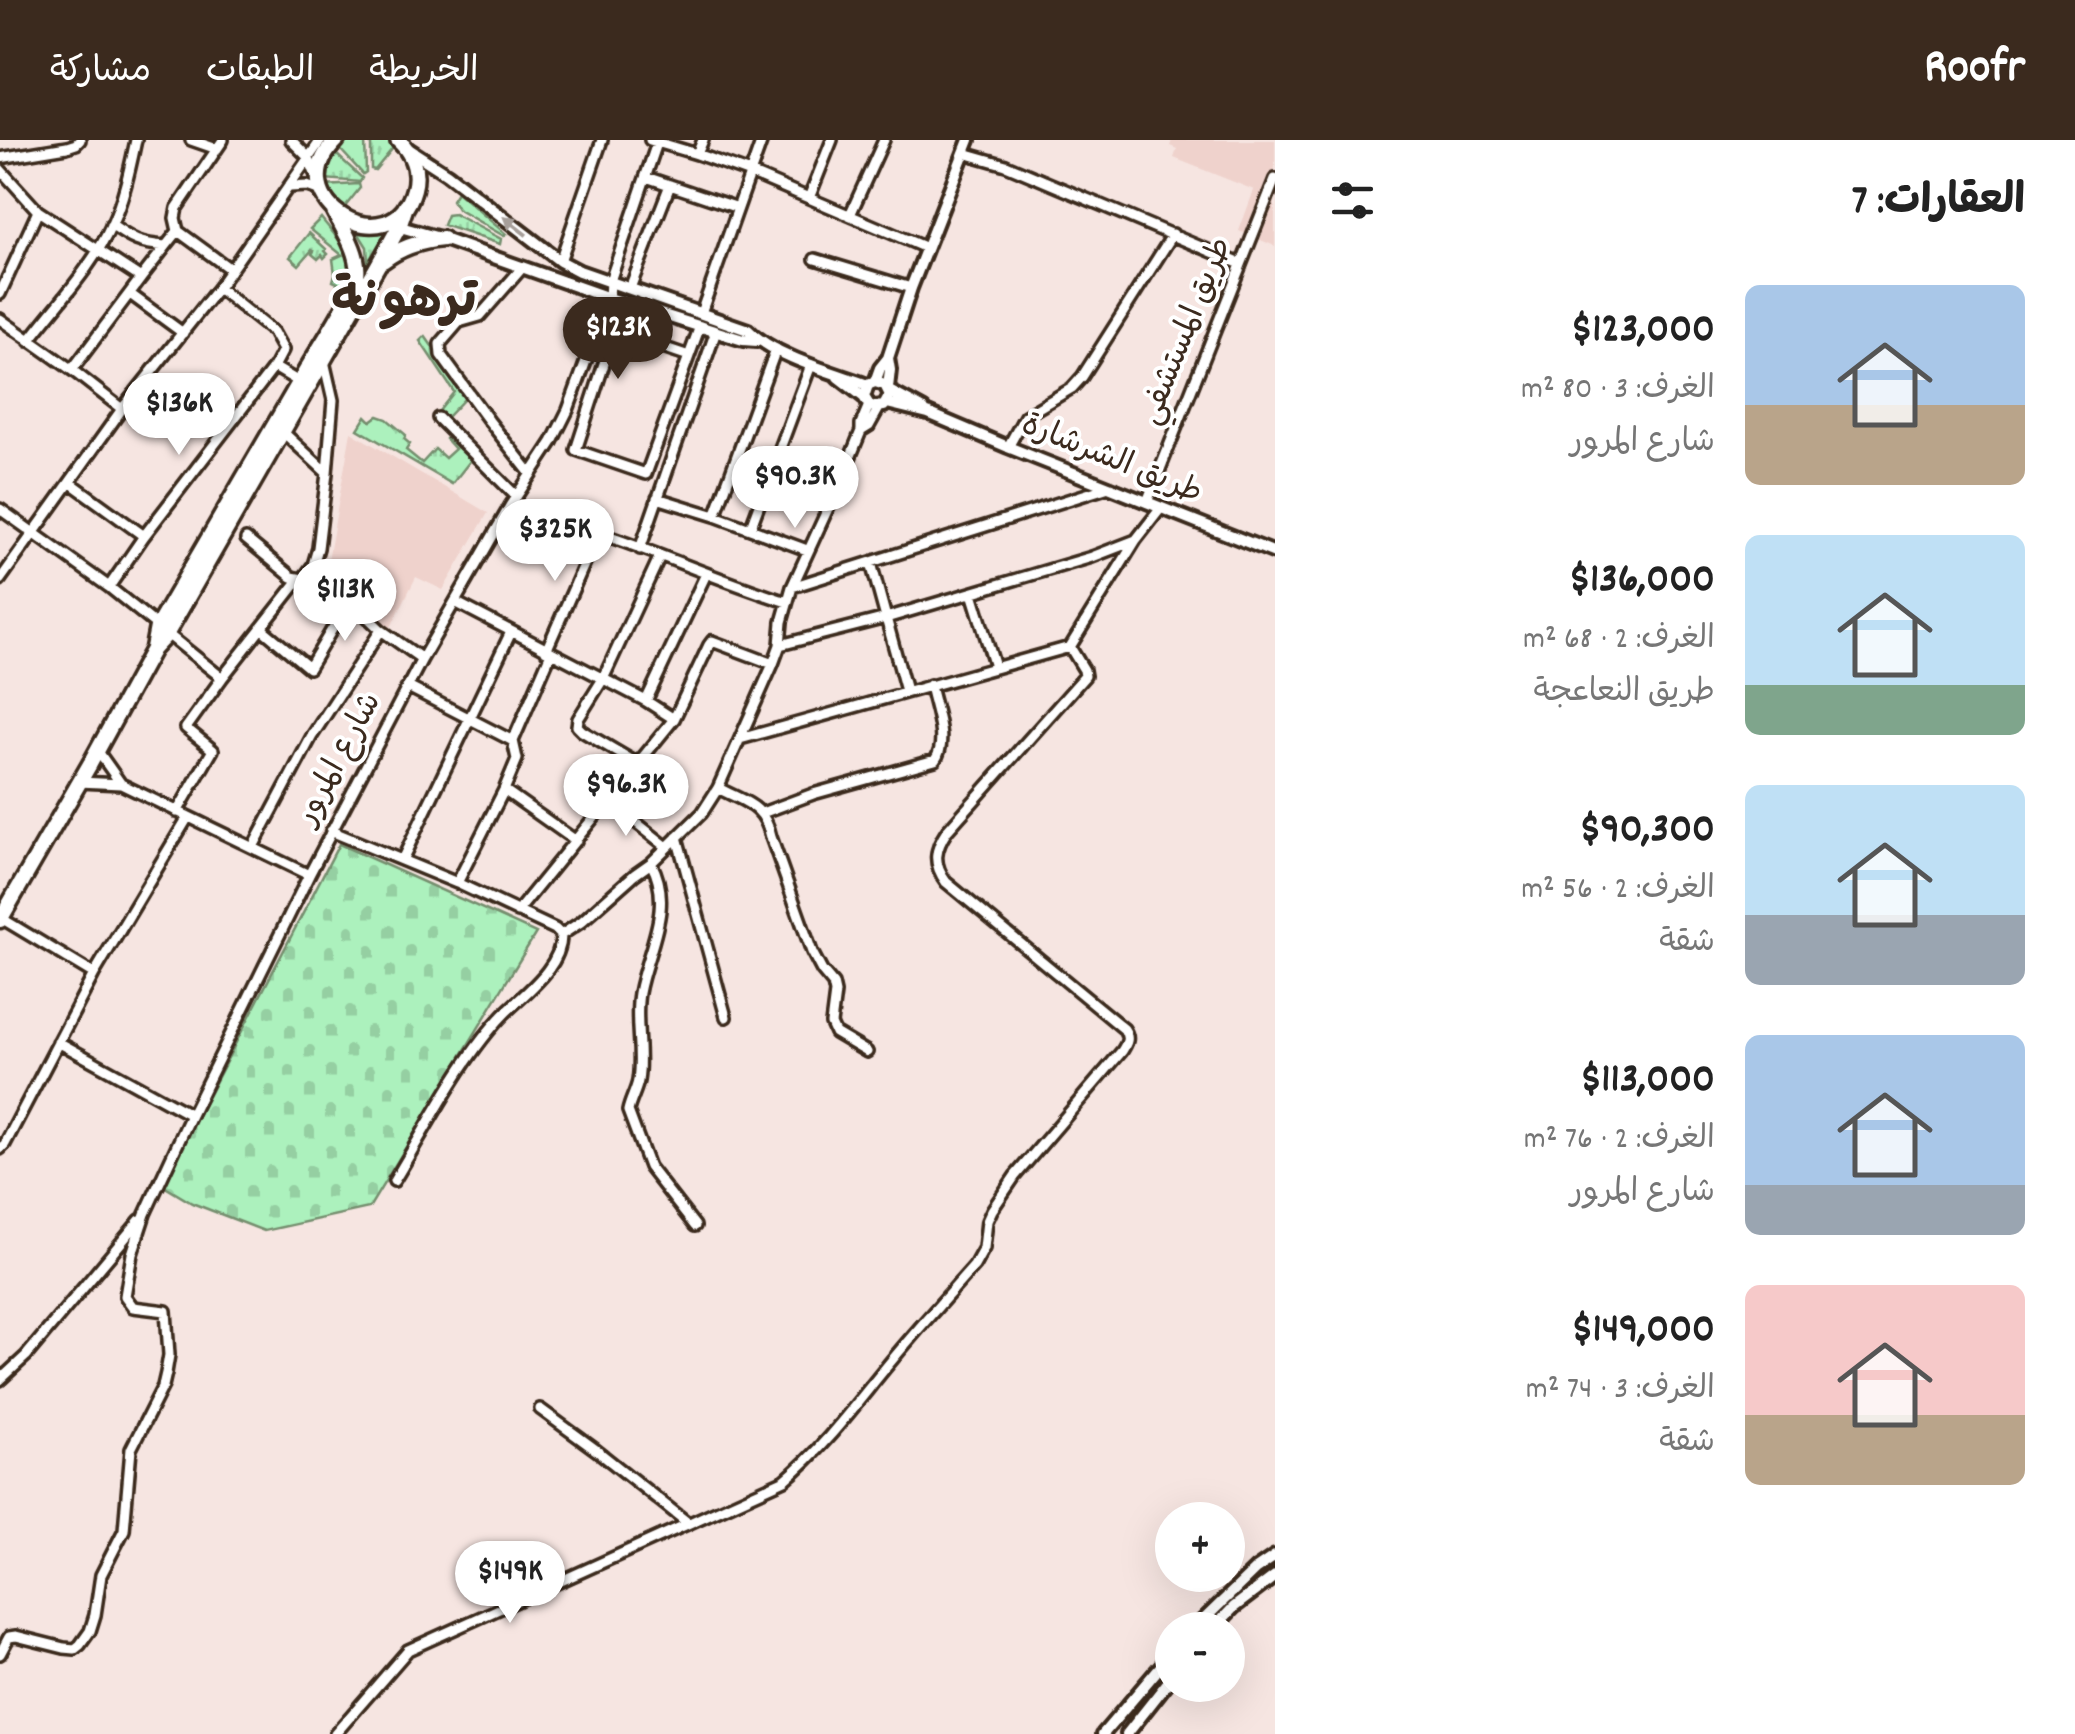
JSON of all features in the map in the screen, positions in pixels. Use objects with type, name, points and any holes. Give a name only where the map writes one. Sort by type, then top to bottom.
[{"type":"highway","points":[[0,919],[98,750],[345,302],[358,270],[351,244],[321,188],[315,154],[337,140]]},
{"type":"highway","points":[[161,631],[283,432],[399,226],[416,183],[413,158],[402,144]]},
{"type":"highway","points":[[334,211],[356,224],[370,225],[396,216],[406,206]]},
{"type":"highway","points":[[378,265],[415,244],[444,239]]},
{"type":"street","points":[[0,158],[68,146],[80,140]]},
{"type":"street","points":[[29,340],[112,226],[136,140]]},
{"type":"street","points":[[191,140],[220,144],[177,208],[178,231],[230,270]]},
{"type":"street","points":[[0,580],[315,154],[292,140]]},
{"type":"street","points":[[560,261],[602,140]]},
{"type":"street","points":[[697,154],[702,140]]},
{"type":"street","points":[[701,314],[762,140]]},
{"type":"street","points":[[809,198],[832,140]]},
{"type":"street","points":[[850,215],[884,140]]},
{"type":"street","points":[[561,935],[650,863],[702,813],[718,788],[780,646],[792,587],[842,480],[862,431],[861,424],[878,395],[880,368],[888,358],[926,248],[970,140]]},
{"type":"street","points":[[655,141],[750,173],[926,248]]},
{"type":"street","name":"شارع المرور","points":[[2,1649],[8,1637],[16,1636],[75,1649],[90,1630],[101,1576],[124,1530],[131,1449],[162,1386],[168,1354],[166,1310],[133,1308],[125,1296],[132,1254],[145,1214],[309,874],[422,660],[568,410],[609,298],[610,281],[655,141]]},
{"type":"street","points":[[402,144],[560,261],[748,330],[758,341]]},
{"type":"street","points":[[964,153],[1006,165],[1242,264]]},
{"type":"street","points":[[0,169],[38,211],[141,278]]},
{"type":"street","points":[[646,177],[738,208]]},
{"type":"street","name":"طريق المستشفي","points":[[1147,502],[1275,179]]},
{"type":"street","points":[[630,288],[670,186]]},
{"type":"street","points":[[290,187],[321,188]]},
{"type":"street","points":[[0,294],[38,211]]},
{"type":"street","points":[[382,223],[444,239],[609,298],[743,340],[758,341],[878,395]]},
{"type":"street","points":[[112,226],[138,242],[166,246]]},
{"type":"street","points":[[72,370],[178,231]]},
{"type":"street","points":[[1008,447],[1025,416],[1072,388],[1082,377],[1173,234]]},
{"type":"street","points":[[815,259],[911,288]]},
{"type":"street","points":[[522,268],[492,305],[480,316],[460,322],[440,344],[441,355],[531,474]]},
{"type":"street","points":[[109,588],[144,536],[274,368],[283,350],[273,332],[218,288]]},
{"type":"street","points":[[130,294],[182,333]]},
{"type":"street","points":[[624,302],[576,450],[646,474],[700,326]]},
{"type":"street","points":[[0,319],[122,410]]},
{"type":"street","points":[[615,331],[689,356]]},
{"type":"street","points":[[640,549],[716,331]]},
{"type":"street","points":[[714,516],[776,349]]},
{"type":"street","points":[[177,812],[212,750],[186,728],[303,578],[318,548],[333,400],[324,361]]},
{"type":"street","points":[[750,529],[811,364]]},
{"type":"street","points":[[274,368],[299,382]]},
{"type":"street","name":"طريق الشرشارة","points":[[878,395],[1275,553]]},
{"type":"street","points":[[438,418],[513,501],[788,602]]},
{"type":"street","points":[[283,432],[328,473]]},
{"type":"street","points":[[71,483],[144,536]]},
{"type":"street","points":[[792,587],[1111,486]]},
{"type":"street","points":[[657,498],[808,550]]},
{"type":"street","points":[[0,508],[222,678]]},
{"type":"street","points":[[740,739],[1070,647],[1136,540],[1161,508]]},
{"type":"street","points":[[513,742],[598,533]]},
{"type":"street","points":[[246,539],[299,580]]},
{"type":"street","points":[[780,646],[972,594],[1136,540]]},
{"type":"street","points":[[638,764],[582,731],[578,719],[602,678],[660,556]]},
{"type":"street","points":[[871,563],[906,691]]},
{"type":"street","points":[[312,565],[381,630],[422,660]]},
{"type":"street","points":[[646,702],[706,574]]},
{"type":"street","points":[[972,594],[995,667]]},
{"type":"street","points":[[261,628],[309,668],[349,601]]},
{"type":"street","points":[[455,602],[674,719]]},
{"type":"street","points":[[253,847],[312,736],[381,630]]},
{"type":"street","points":[[402,860],[511,632]]},
{"type":"street","points":[[517,912],[674,719],[712,641],[773,664]]},
{"type":"street","points":[[335,1734],[408,1650],[785,1480],[828,1439],[974,1266],[984,1248],[992,1210],[1015,1176],[1127,1043],[1124,1030],[946,882],[936,864],[936,854],[947,831],[1084,676],[1070,647]]},
{"type":"street","points":[[762,813],[813,794],[935,760],[942,742],[930,685]]},
{"type":"street","points":[[408,687],[513,742],[517,750],[504,790],[456,883]]},
{"type":"street","points":[[98,750],[121,784]]},
{"type":"street","points":[[80,782],[121,784],[309,874]]},
{"type":"street","points":[[718,788],[762,813],[768,822],[812,952],[835,993],[831,1024],[835,1034],[867,1052]]},
{"type":"street","points":[[504,790],[576,840]]},
{"type":"street","points":[[609,801],[667,847]]},
{"type":"street","points":[[0,1149],[94,974],[188,817]]},
{"type":"street","points":[[332,831],[456,883],[561,935],[562,941],[548,968],[482,1042],[394,1181]]},
{"type":"street","points":[[677,837],[726,1017]]},
{"type":"street","points":[[650,863],[659,878],[661,892],[657,929],[638,996],[638,1082],[628,1111],[649,1166],[696,1226]]},
{"type":"street","points":[[0,919],[94,974]]},
{"type":"street","points":[[58,1042],[191,1115]]},
{"type":"street","points":[[0,1380],[26,1356],[145,1214]]},
{"type":"street","points":[[540,1409],[688,1522]]},
{"type":"street","points":[[1211,1612],[1275,1556]]},
{"type":"street","points":[[1229,1612],[1275,1576]]},
{"type":"street","points":[[1103,1734],[1155,1673]]},
{"type":"street","points":[[1127,1734],[1155,1699]]},
{"type":"shaded area","points":[[1172,140],[1275,140],[1275,246],[1239,231],[1254,190],[1174,158],[1177,149],[1170,146]]},
{"type":"shaded area","points":[[351,432],[488,513],[443,590],[416,577],[390,629],[327,566]]},
{"type":"green space","points":[[349,140],[365,140],[363,174],[339,148]]},
{"type":"green space","points":[[371,140],[397,143],[375,170],[371,169]]},
{"type":"green space","points":[[335,153],[362,178],[360,182],[324,179]]},
{"type":"green space","points":[[359,184],[360,188],[340,213],[324,186]]},
{"type":"green space","points":[[457,192],[506,234],[457,209],[452,200]]},
{"type":"green space","points":[[454,214],[501,239],[500,244],[443,225],[447,215]]},
{"type":"green space","points":[[321,218],[349,258],[346,287],[333,281],[333,259],[342,255],[310,229]]},
{"type":"green space","points":[[357,231],[387,231],[368,262],[367,247]]},
{"type":"green space","points":[[309,233],[328,254],[318,259],[312,250],[299,265],[290,257]]},
{"type":"green space","points":[[425,336],[467,396],[445,419],[439,411],[454,392],[420,341]]},
{"type":"green space","points":[[366,416],[371,421],[378,416],[387,419],[406,435],[404,439],[410,444],[406,450],[422,463],[435,449],[445,458],[455,449],[446,439],[450,434],[457,447],[471,459],[452,484],[358,429]]},
{"type":"green space","points":[[339,844],[536,933],[369,1208],[264,1231],[192,1203],[162,1185]]},
{"type":"district","name":"ترهونة","points":[[404,305]]}]
